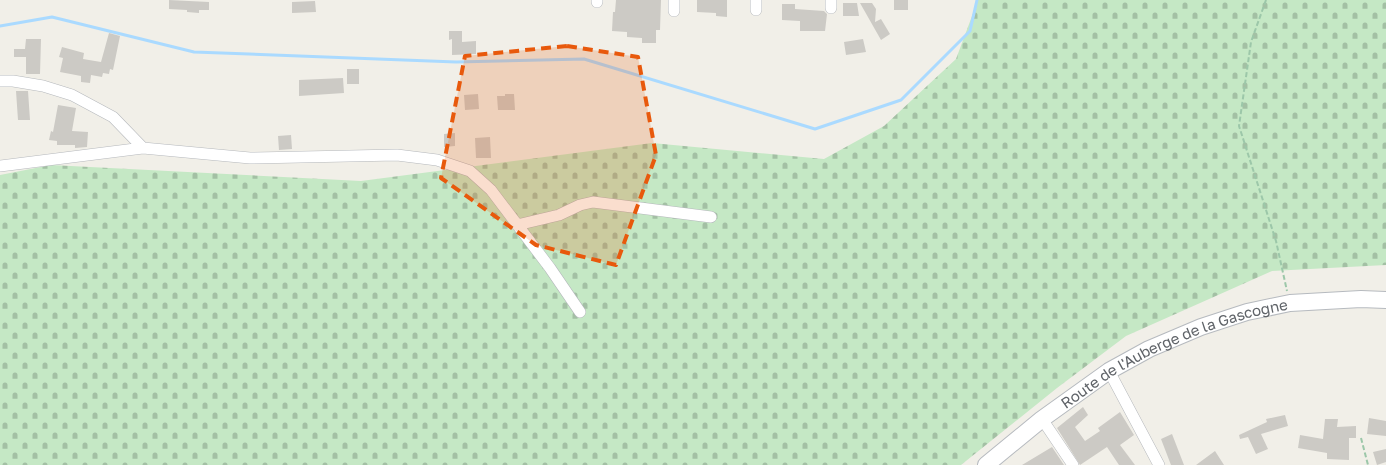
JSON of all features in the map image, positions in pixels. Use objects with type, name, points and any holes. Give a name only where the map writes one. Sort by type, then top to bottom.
[{"type":"street","points":[[0,81],[13,81],[43,86],[72,95],[113,117],[143,148]]},
{"type":"street","points":[[0,166],[143,148],[250,158],[396,155],[437,160],[470,171],[491,190],[580,312]]},
{"type":"street","points":[[518,225],[559,216],[580,205],[593,202],[711,217]]},
{"type":"street","name":"Route de l'Auberge de la Gascogne","points":[[991,463],[1042,419],[1109,371],[1149,350],[1201,327],[1247,312],[1290,303],[1361,299],[1386,300]]},
{"type":"street","points":[[1109,371],[1159,465]]},
{"type":"street","points":[[1042,419],[1073,465]]},
{"type":"path","points":[[1266,0],[1251,42],[1239,126],[1276,242],[1290,303]]},
{"type":"path","points":[[1361,438],[1368,465]]},
{"type":"highlighted area","points":[[567,46],[638,57],[656,155],[616,265],[536,245],[441,178],[465,56]]},
{"type":"green space","points":[[978,0],[1386,0],[1386,265],[1272,271],[1126,336],[1057,388],[961,465],[0,465],[0,175],[51,165],[361,181],[652,143],[824,159],[884,126],[956,59]]},
{"type":"building","points":[[169,0],[209,2],[209,10],[199,10],[199,13],[169,9]]},
{"type":"building","points":[[616,0],[661,0],[660,30],[656,30],[656,43],[642,43],[642,38],[627,37],[627,32],[612,31]]},
{"type":"building","points":[[697,0],[727,0],[727,17],[716,16],[716,13],[697,12]]},
{"type":"building","points":[[894,0],[908,0],[908,10],[894,10]]},
{"type":"building","points":[[315,1],[316,12],[292,13],[292,2]]},
{"type":"building","points":[[843,3],[857,3],[859,16],[843,16]]},
{"type":"building","points":[[860,3],[872,3],[876,9],[875,22],[881,19],[890,34],[881,40]]},
{"type":"building","points":[[782,4],[795,4],[795,9],[824,11],[827,14],[825,31],[800,31],[800,21],[782,20]]},
{"type":"building","points":[[449,31],[462,31],[462,42],[476,41],[476,54],[452,55],[452,39],[449,40]]},
{"type":"building","points":[[109,33],[120,36],[113,70],[110,69],[109,74],[103,73],[102,77],[91,75],[90,83],[81,82],[81,76],[60,72],[63,58],[59,57],[62,47],[84,53],[83,59],[101,62]]},
{"type":"building","points":[[26,39],[41,39],[40,74],[26,74],[26,57],[14,57],[14,49],[25,49]]},
{"type":"building","points":[[863,39],[866,52],[846,55],[844,42]]},
{"type":"building","points":[[347,69],[359,69],[359,84],[347,84]]},
{"type":"building","points":[[343,78],[344,93],[299,96],[299,80]]},
{"type":"building","points":[[16,91],[28,91],[30,120],[18,120]]},
{"type":"building","points":[[478,94],[479,109],[465,110],[464,95]]},
{"type":"building","points":[[505,94],[514,94],[515,110],[498,110],[497,96],[505,96]]},
{"type":"building","points":[[58,105],[76,108],[72,131],[88,132],[87,147],[75,148],[75,145],[57,145],[57,141],[49,140],[51,131],[53,132]]},
{"type":"building","points":[[455,133],[455,146],[444,147],[444,134]]},
{"type":"building","points":[[291,135],[292,149],[279,150],[278,136]]},
{"type":"building","points":[[490,137],[491,158],[476,158],[475,138]]},
{"type":"building","points":[[1083,407],[1088,415],[1075,427],[1085,441],[1100,431],[1098,428],[1120,412],[1134,435],[1120,445],[1135,465],[1119,465],[1107,447],[1080,465],[1057,428]]},
{"type":"building","points":[[1285,415],[1288,426],[1261,434],[1268,449],[1256,454],[1248,437],[1240,439],[1239,435],[1267,422],[1266,419]]},
{"type":"building","points":[[1369,418],[1386,421],[1386,436],[1367,434]]},
{"type":"building","points":[[1325,419],[1338,419],[1337,427],[1356,426],[1356,438],[1349,438],[1349,460],[1327,459],[1327,453],[1298,448],[1300,435],[1323,439]]},
{"type":"building","points":[[1172,434],[1184,465],[1171,465],[1161,439]]},
{"type":"building","points":[[1052,447],[1064,465],[1022,465]]},
{"type":"building","points":[[1386,449],[1386,462],[1377,465],[1373,452]]},
{"type":"building","points":[[1215,451],[1224,465],[1196,465]]},
{"type":"waterway","points":[[0,26],[52,17],[194,52],[456,62],[584,59],[815,129],[901,100],[970,31],[977,0]]}]
